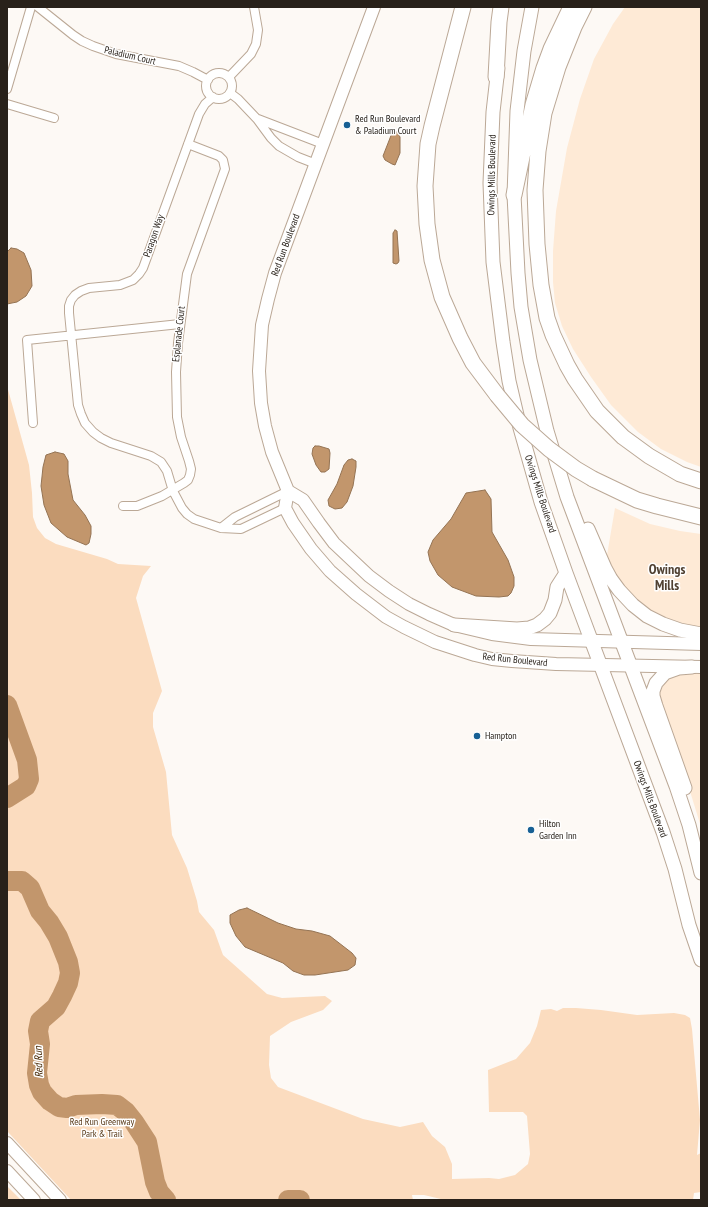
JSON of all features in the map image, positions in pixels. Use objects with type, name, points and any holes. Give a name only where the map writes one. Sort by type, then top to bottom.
[{"type":"highway","points":[[463,7],[428,144],[425,186],[427,224],[432,260],[442,297],[460,338],[473,363],[522,425],[561,459],[593,479],[637,500],[701,517]]},
{"type":"highway","points":[[496,77],[501,7]]},
{"type":"highway","points":[[514,195],[533,104],[544,68],[571,7]]},
{"type":"highway","points":[[584,7],[574,27],[556,73],[544,113],[538,151],[535,190],[537,244],[540,285],[547,318],[567,365],[578,385],[597,411],[624,437],[649,456],[680,474],[701,481]]},
{"type":"main road","name":"Red Run Boulevard","points":[[288,491],[272,452],[262,414],[259,371],[260,340],[271,287],[374,7]]},
{"type":"main road","name":"Owings Mills Boulevard","points":[[509,7],[496,77],[490,183],[493,262],[509,381],[527,454],[541,502],[591,641],[663,832],[681,890],[689,925],[701,960]]},
{"type":"main road","points":[[532,7],[524,51],[518,104],[515,144],[514,195],[521,307],[530,360],[547,431],[567,497],[676,786],[701,873]]},
{"type":"main road","points":[[285,508],[288,491],[303,500],[330,539],[369,576],[409,604],[454,625],[471,630],[511,637],[701,644]]},
{"type":"main road","points":[[567,497],[586,527],[611,579],[633,605],[647,616],[663,624],[680,630],[701,634]]},
{"type":"main road","name":"Red Run Boulevard","points":[[285,508],[293,523],[320,560],[370,606],[386,617],[416,633],[449,647],[492,659],[531,663],[697,667]]},
{"type":"main road","points":[[454,625],[517,629],[529,628],[537,625],[550,613],[555,600],[557,587],[566,573]]},
{"type":"main road","points":[[697,667],[679,668],[665,673],[656,684],[653,691],[653,696],[680,773],[701,840]]},
{"type":"main road","points":[[7,1143],[60,1200]]},
{"type":"main road","points":[[7,1171],[34,1200]]},
{"type":"street","points":[[7,89],[31,7]]},
{"type":"street","name":"Paladium Court","points":[[38,7],[73,36],[93,46],[116,54],[178,66],[208,80]]},
{"type":"street","points":[[229,77],[251,54],[256,46],[258,30],[254,7]]},
{"type":"street","points":[[217,73],[222,73],[229,77],[232,85],[230,93],[222,98],[213,97],[207,90],[206,83],[208,80],[213,74],[217,73]]},
{"type":"street","points":[[230,93],[238,99],[257,119],[279,146],[298,157],[316,164]]},
{"type":"street","name":"Paragon Way","points":[[213,97],[202,109],[143,268],[139,274],[126,283],[120,285],[89,288],[81,291],[75,295],[69,306],[78,405],[80,414],[86,423],[93,432],[101,438],[111,443],[151,456],[161,462],[167,471],[173,491],[187,514],[194,519],[221,528]]},
{"type":"street","points":[[7,104],[54,118]]},
{"type":"street","points":[[257,119],[323,144]]},
{"type":"street","name":"Esplanade Court","points":[[123,506],[137,506],[173,491],[188,480],[191,469],[181,437],[177,417],[176,359],[187,274],[225,169],[223,160],[219,156],[188,144]]},
{"type":"street","points":[[34,423],[27,340],[180,324]]},
{"type":"street","points":[[221,528],[235,517],[288,491]]},
{"type":"street","points":[[221,528],[241,529],[285,508]]},
{"type":"shaded area","points":[[625,7],[701,7],[701,467],[661,449],[638,432],[611,405],[573,349],[562,326],[555,303],[553,251],[556,211],[567,148],[580,99],[594,59],[613,24]]},
{"type":"shaded area","points":[[397,132],[400,137],[400,153],[395,165],[385,160],[383,156],[392,133]]},
{"type":"shaded area","points":[[395,230],[397,231],[399,261],[396,264],[393,263],[393,233]]},
{"type":"shaded area","points":[[11,248],[17,249],[24,253],[31,270],[32,286],[26,296],[17,302],[7,304],[7,252]]},
{"type":"shaded area","points":[[315,446],[329,449],[329,469],[325,472],[321,472],[316,465],[312,454]]},
{"type":"shaded area","points":[[55,452],[64,454],[68,461],[68,474],[73,500],[85,515],[91,526],[89,543],[86,545],[67,537],[51,523],[44,505],[41,486],[43,467],[46,455]]},
{"type":"shaded area","points":[[352,459],[356,461],[353,486],[347,502],[342,508],[335,509],[329,506],[328,500],[337,484],[344,465],[348,460]]},
{"type":"shaded area","points":[[485,490],[491,499],[492,532],[508,560],[514,577],[514,586],[508,596],[476,596],[452,587],[438,575],[430,561],[428,552],[433,540],[451,519],[466,493]]},
{"type":"shaded area","points":[[615,508],[650,524],[701,534],[701,629],[663,617],[647,608],[633,596],[618,579],[606,561]]},
{"type":"shaded area","points":[[701,673],[701,827],[689,788],[660,708],[659,692],[667,680],[672,676],[679,674]]},
{"type":"shaded area","points":[[247,908],[278,923],[296,929],[312,931],[330,936],[352,953],[356,958],[355,965],[348,970],[315,975],[304,975],[293,971],[283,963],[245,947],[236,936],[230,923],[230,915]]},
{"type":"green space","name":"Red Run Greenway Park & Trail","points":[[7,386],[29,465],[33,517],[37,528],[45,538],[56,544],[107,559],[118,564],[151,566],[143,576],[136,598],[162,691],[153,713],[153,727],[166,772],[172,835],[187,868],[199,912],[214,930],[223,955],[267,994],[282,998],[325,996],[332,1001],[323,1010],[291,1022],[270,1036],[269,1065],[271,1078],[278,1087],[363,1119],[400,1127],[423,1122],[432,1136],[445,1147],[452,1164],[452,1179],[499,1179],[515,1175],[528,1164],[530,1154],[527,1116],[523,1112],[489,1112],[488,1070],[516,1059],[530,1043],[537,1026],[541,1010],[551,1009],[557,1011],[563,1008],[576,1008],[637,1015],[674,1013],[685,1015],[690,1018],[692,1029],[700,1120],[697,1155],[701,1153],[701,1192],[694,1193],[693,1200],[445,1200],[424,1195],[412,1195],[413,1200],[71,1200],[7,1131]]},
{"type":"green space","points":[[7,1186],[21,1200],[7,1200]]},
{"type":"waterway","name":"Red Run","points":[[7,705],[27,760],[29,779],[26,786],[7,798]]},
{"type":"waterway","name":"Red Run","points":[[7,881],[22,881],[30,888],[40,911],[58,937],[68,962],[70,973],[68,983],[56,1007],[40,1021],[38,1031],[40,1044],[37,1073],[42,1092],[50,1101],[59,1107],[67,1108],[76,1105],[102,1104],[117,1105],[126,1112],[147,1142],[155,1182],[159,1192],[166,1200]]},
{"type":"waterway","name":"Red Run","points":[[288,1200],[300,1200]]},
{"type":"place","name":"Red Run Boulevard & Paladium Court","points":[[347,125]]},
{"type":"place","name":"Hampton","points":[[477,736]]},
{"type":"place","name":"Hilton Garden Inn","points":[[531,830]]},
{"type":"district","name":"Owings Mills","points":[[667,578]]}]
